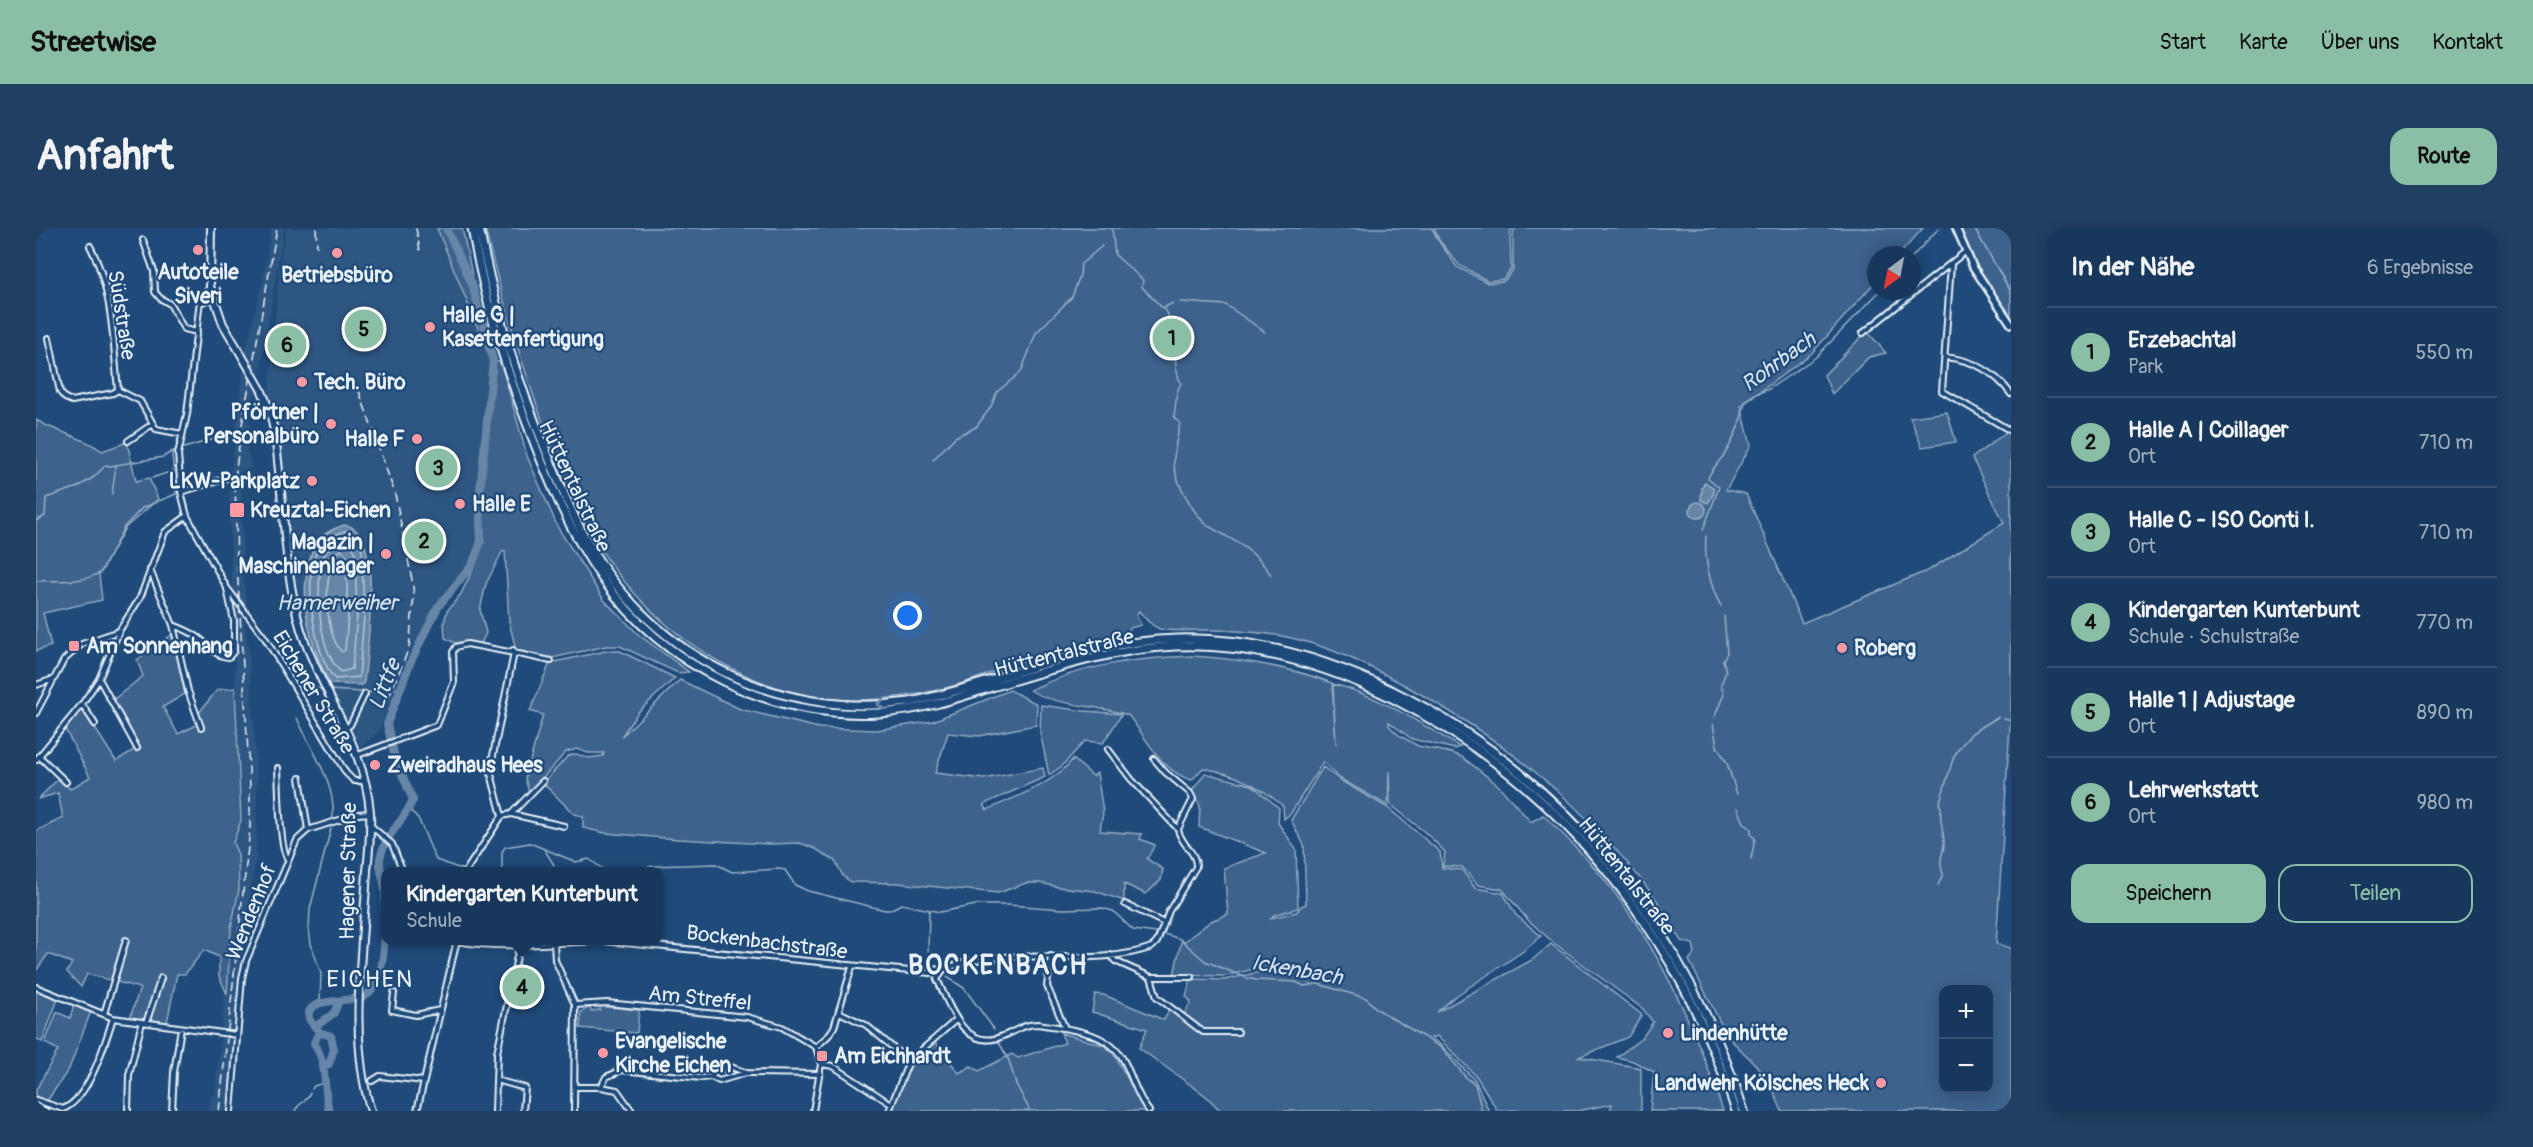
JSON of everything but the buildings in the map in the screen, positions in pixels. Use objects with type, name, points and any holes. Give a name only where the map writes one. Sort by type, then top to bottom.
[{"type":"highway","name":"Hüttentalstraße","points":[[476,231],[524,395],[551,466],[583,535],[608,574],[654,627],[694,657],[723,673],[764,690],[816,703],[881,705],[938,696],[1092,650],[1175,639],[1240,642],[1287,651],[1330,663],[1368,678],[1440,716],[1508,762],[1553,801],[1607,858],[1647,909],[1687,983]]},
{"type":"highway","name":"Hüttentalstraße","points":[[476,231],[485,289],[517,399],[544,469],[577,538],[602,579],[649,631],[682,658],[719,680],[782,703],[816,710],[881,713],[939,704],[1056,668],[1134,650],[1176,646],[1239,649],[1328,670],[1365,685],[1445,728],[1504,768],[1548,806],[1601,862],[1641,914],[1687,983]]},
{"type":"highway","points":[[1687,983],[1744,1111]]},
{"type":"highway","points":[[1715,1043],[1736,1111]]},
{"type":"main road","name":"Hagener Straße","points":[[211,228],[210,286],[223,324],[261,389],[275,430],[295,606],[307,646],[358,755],[370,813],[359,1007],[360,1064],[371,1111]]},
{"type":"main road","points":[[1956,228],[1965,252],[2011,324]]},
{"type":"street","points":[[143,240],[154,270],[155,292],[170,304],[184,329],[197,332]]},
{"type":"street","name":"Südstraße","points":[[90,246],[102,273],[106,292],[118,390]]},
{"type":"street","points":[[1863,333],[1965,252]]},
{"type":"street","points":[[1951,265],[1942,391],[2011,431]]},
{"type":"street","name":"Eichener Straße","points":[[210,286],[201,298],[187,414],[179,444],[177,468],[187,516],[227,588],[265,638],[346,773],[354,781],[364,781]]},
{"type":"street","points":[[200,304],[214,297]]},
{"type":"street","points":[[49,338],[60,392],[65,398],[72,400],[113,393],[118,390],[140,401],[149,415],[151,425],[156,429],[182,434]]},
{"type":"street","points":[[1944,357],[1973,363],[1991,372],[2011,394]]},
{"type":"street","points":[[128,441],[151,425]]},
{"type":"street","points":[[181,492],[227,478]]},
{"type":"street","points":[[66,782],[38,758],[82,704],[99,679],[119,631],[140,598],[165,532],[187,516]]},
{"type":"street","points":[[150,569],[173,625],[188,691],[201,727]]},
{"type":"street","points":[[173,625],[198,637],[212,652],[221,657],[229,657],[234,651],[234,621],[227,588]]},
{"type":"street","points":[[36,713],[64,660],[82,644],[119,631]]},
{"type":"street","points":[[358,755],[437,725],[454,682],[453,652],[456,647],[467,644],[551,661]]},
{"type":"street","points":[[502,816],[490,770],[514,652]]},
{"type":"street","points":[[99,679],[137,748]]},
{"type":"street","points":[[36,685],[52,680]]},
{"type":"street","points":[[345,728],[350,725],[365,694]]},
{"type":"street","points":[[82,704],[95,724]]},
{"type":"street","points":[[1108,749],[1131,779],[1178,829],[1181,839],[1195,857],[1196,867],[1169,911],[1161,934],[1152,947],[1109,955],[1000,958],[949,967],[940,971],[934,969],[930,973],[932,978],[937,979],[957,1019],[968,1034],[982,1040],[1001,1037],[1029,1024],[1065,1029],[1102,1039],[1111,1044],[1123,1060],[1149,1111]]},
{"type":"street","points":[[1154,759],[1164,772],[1193,798],[1178,829]]},
{"type":"street","points":[[278,768],[281,842],[284,855],[288,859]]},
{"type":"street","points":[[300,778],[308,830],[358,814],[370,813]]},
{"type":"street","points":[[511,814],[543,781]]},
{"type":"street","points":[[468,867],[502,816],[511,814],[564,826]]},
{"type":"street","points":[[370,825],[392,844],[401,867]]},
{"type":"street","name":"Wendenhof","points":[[231,1111],[242,978],[246,961],[288,859],[297,840],[308,830]]},
{"type":"street","points":[[1125,904],[1165,923]]},
{"type":"street","points":[[104,1014],[126,940]]},
{"type":"street","points":[[417,1111],[456,945]]},
{"type":"street","name":"Bockenbachstraße","points":[[480,945],[519,947],[536,945]]},
{"type":"street","points":[[554,945],[555,960],[575,1005],[574,1111]]},
{"type":"street","name":"Bockenbachstraße","points":[[657,945],[852,967],[930,973]]},
{"type":"street","points":[[495,1111],[497,1053],[519,947]]},
{"type":"street","points":[[1109,955],[1115,961],[1143,971],[1151,977],[1157,996],[1203,1032],[1238,1032]]},
{"type":"street","points":[[1051,956],[1047,987],[1065,1029]]},
{"type":"street","points":[[813,1111],[821,1064],[816,1047],[832,1032],[852,967]]},
{"type":"street","points":[[937,979],[941,976],[940,971]]},
{"type":"street","points":[[1151,977],[1192,977]]},
{"type":"street","points":[[129,1111],[129,1075],[161,978]]},
{"type":"street","points":[[36,987],[113,1018],[237,1035]]},
{"type":"street","points":[[394,993],[392,1010],[416,1015],[440,1010]]},
{"type":"street","name":"Am Streffel","points":[[575,1005],[607,1003],[747,1017],[782,1027],[816,1047]]},
{"type":"street","points":[[839,1012],[866,1025],[909,1061]]},
{"type":"street","points":[[36,1100],[63,1109],[75,1101],[91,1077],[113,1018]]},
{"type":"street","points":[[889,1111],[909,1061],[957,1019]]},
{"type":"street","points":[[172,1111],[174,1072],[181,1028]]},
{"type":"street","points":[[821,1064],[833,1066],[891,1104]]},
{"type":"street","points":[[711,1077],[717,1070],[731,1067],[747,1073]]},
{"type":"street","points":[[601,1087],[606,1077],[622,1070],[700,1078],[711,1077],[719,1081],[747,1073],[820,1074]]},
{"type":"street","points":[[372,1081],[380,1076],[424,1081]]},
{"type":"street","points":[[496,1080],[525,1088],[523,1111]]},
{"type":"street","points":[[575,1087],[601,1087],[617,1090],[632,1111]]},
{"type":"street","points":[[36,1106],[46,1111]]},
{"type":"shaded area","points":[[271,228],[284,228],[261,367],[248,423],[251,424],[247,452],[252,467],[241,472],[243,575],[248,617],[244,619],[249,654],[257,780],[256,854],[239,983],[228,1111],[209,1111],[211,1096],[215,1096],[231,928],[239,889],[238,855],[233,843],[241,820],[229,504],[231,474],[245,355],[265,270]]},
{"type":"shaded area","points":[[286,228],[437,228],[490,358],[480,530],[474,562],[409,652],[379,732],[361,747],[345,724],[324,680],[302,621],[269,398],[279,269]]},
{"type":"shaded area","points":[[437,228],[462,228],[490,358]]},
{"type":"shaded area","points":[[485,228],[1432,228],[1457,267],[1488,283],[1504,281],[1513,270],[1513,232],[1516,228],[1923,228],[1907,246],[1867,246],[1867,291],[1812,353],[1741,406],[1751,445],[1726,490],[1746,494],[1802,623],[1929,570],[2004,523],[1972,458],[2011,430],[2011,710],[1996,944],[2011,948],[2011,1111],[1782,1111],[1773,1090],[1756,1065],[1727,1036],[1689,960],[1695,953],[1693,944],[1681,941],[1653,895],[1600,832],[1542,778],[1478,730],[1394,679],[1319,646],[1287,637],[1257,633],[1160,629],[1151,624],[1139,611],[1136,615],[1141,625],[1129,628],[1129,635],[1063,649],[953,686],[901,697],[861,700],[822,698],[766,684],[731,668],[679,635],[655,614],[614,568],[596,543],[563,479],[510,323]]},
{"type":"shaded area","points":[[1434,228],[1513,228],[1510,232],[1511,269],[1503,279],[1488,281],[1459,265],[1439,240]]},
{"type":"shaded area","points":[[1959,228],[2011,228],[2011,318],[1980,272]]},
{"type":"shaded area","points":[[1867,331],[1886,353],[1869,357],[1832,394],[1824,375]]},
{"type":"shaded area","points":[[490,359],[501,363],[527,456],[558,528],[604,600],[639,635],[689,672],[678,673],[620,646],[606,646],[552,658],[516,651],[509,621],[505,551],[502,552],[486,584],[480,610],[486,633],[481,644],[464,641],[455,643],[445,638],[444,623],[447,611],[461,594],[478,558],[477,507],[487,444]]},
{"type":"shaded area","points":[[1947,412],[1956,442],[1922,447],[1910,417]]},
{"type":"shaded area","points":[[36,420],[102,451],[127,442],[136,481],[149,478],[158,499],[125,528],[99,575],[102,600],[43,613],[51,646],[36,651]]},
{"type":"shaded area","points":[[173,634],[185,694],[163,707],[178,734],[201,723],[198,714],[217,690],[235,688],[241,820],[233,843],[238,855],[239,889],[231,928],[227,994],[219,976],[219,957],[204,950],[185,974],[177,974],[167,1022],[130,1018],[140,988],[87,974],[81,987],[67,972],[72,963],[48,954],[36,971],[36,831],[63,818],[58,793],[38,799],[59,778],[70,789],[90,777],[65,729],[82,708],[116,761],[139,747],[113,700],[143,676],[137,660]]},
{"type":"shaded area","points":[[606,651],[620,651],[675,678],[638,712],[621,737],[680,680],[740,709],[819,728],[877,730],[933,721],[1010,690],[1037,704],[1036,725],[979,736],[948,733],[935,773],[984,779],[1043,768],[1045,777],[984,804],[987,810],[1045,783],[1073,759],[1093,776],[1097,773],[1103,812],[1100,831],[1142,834],[1140,839],[1155,845],[1147,859],[1163,869],[1161,880],[1146,894],[1124,884],[1124,901],[1095,891],[1040,883],[1026,883],[998,893],[897,883],[851,882],[843,876],[835,861],[816,849],[800,843],[769,844],[678,839],[605,833],[583,828],[583,816],[574,814],[543,783],[568,756],[576,754],[588,758],[603,756],[604,753],[588,753],[577,749],[566,752],[529,793],[525,778],[543,715],[530,711],[550,663]]},
{"type":"shaded area","points":[[1192,656],[1263,664],[1332,683],[1336,744],[1333,684],[1382,702],[1460,747],[1455,749],[1412,739],[1389,722],[1389,726],[1400,736],[1418,746],[1462,757],[1498,785],[1531,822],[1543,815],[1596,870],[1642,932],[1688,1019],[1723,1111],[1650,1111],[1654,1072],[1633,1061],[1617,1057],[1642,1038],[1653,1022],[1643,1009],[1554,943],[1527,919],[1502,889],[1478,885],[1462,867],[1443,866],[1445,852],[1390,804],[1389,771],[1388,806],[1339,778],[1323,762],[1291,813],[1284,819],[1283,806],[1246,781],[1203,768],[1192,780],[1172,770],[1163,762],[1128,715],[1051,699],[1030,690],[1069,674],[1109,664]]},
{"type":"shaded area","points":[[1041,705],[1122,714],[1103,743],[1085,741],[1062,766],[1049,775],[1040,732]]},
{"type":"shaded area","points":[[1323,767],[1341,781],[1388,808],[1440,852],[1442,868],[1462,870],[1475,888],[1503,893],[1516,915],[1541,936],[1525,950],[1453,998],[1437,1012],[1532,960],[1551,944],[1642,1015],[1628,1037],[1579,1057],[1641,1068],[1641,1111],[1610,1111],[1612,1104],[1577,1111],[1497,1110],[1477,1077],[1437,1036],[1431,1038],[1442,1046],[1475,1080],[1489,1111],[1221,1111],[1206,1096],[1139,1048],[1147,1029],[1092,1012],[1095,994],[1104,995],[1164,1020],[1169,1010],[1183,1016],[1191,1002],[1186,996],[1191,979],[1224,980],[1260,972],[1271,972],[1272,968],[1258,968],[1225,976],[1174,975],[1181,942],[1211,921],[1228,914],[1224,868],[1266,853],[1199,827],[1200,806],[1192,791],[1205,773],[1252,785],[1279,808],[1278,823],[1296,849],[1298,908],[1271,918],[1297,912],[1301,906],[1306,904],[1304,845],[1291,820]]},
{"type":"shaded area","points":[[36,991],[58,999],[42,1042],[36,1038]]},
{"type":"shaded area","points":[[74,1005],[91,1011],[69,1069],[47,1101],[36,1097],[36,1090],[58,1050],[45,1043],[57,1012],[70,1018]]},
{"type":"shaded area","points":[[600,1006],[639,1010],[637,1033],[580,1028],[581,1012],[590,1007],[591,1011],[600,1010]]},
{"type":"shaded area","points":[[1061,1033],[1103,1045],[1113,1053],[1146,1111],[891,1111],[912,1060],[934,1041],[959,1073],[971,1066],[979,1071],[1012,1054],[1018,1058],[1065,1043]]},
{"type":"water","points":[[1705,482],[1714,488],[1714,493],[1708,503],[1701,500]]},
{"type":"water","points":[[1698,502],[1704,504],[1706,510],[1704,516],[1698,518],[1692,516],[1690,510],[1692,504]]},
{"type":"water","name":"Hamerweiher","points":[[344,525],[357,531],[365,546],[369,568],[370,620],[362,685],[329,684],[309,630],[305,602],[307,572],[317,542],[328,532]]},
{"type":"waterway","name":"Littfe","points":[[381,872],[382,851],[413,800],[395,758],[387,724],[411,661],[438,607],[472,565],[481,542],[480,491],[493,360],[472,284],[446,228]]},
{"type":"waterway","points":[[1112,228],[1115,255],[1143,280],[1142,287],[1168,314],[1167,329]]},
{"type":"waterway","name":"Rohrbach","points":[[1921,247],[1939,228]]},
{"type":"waterway","points":[[1974,228],[2011,292]]},
{"type":"waterway","points":[[933,460],[955,437],[976,427],[991,407],[997,392],[1021,372],[1036,333],[1072,297],[1080,275],[1081,264],[1102,246]]},
{"type":"waterway","name":"Rohrbach","points":[[1703,530],[1719,487],[1708,478],[1731,443],[1740,422],[1745,401],[1769,389],[1816,357],[1871,300]]},
{"type":"waterway","points":[[1180,302],[1226,305],[1265,332]]},
{"type":"waterway","points":[[1163,308],[1173,303]]},
{"type":"waterway","points":[[1169,341],[1181,383],[1177,392],[1174,418],[1180,423],[1174,459],[1175,471],[1182,489],[1204,523],[1252,553],[1271,575]]},
{"type":"waterway","points":[[181,449],[231,434],[265,437]]},
{"type":"waterway","points":[[281,438],[288,441]]},
{"type":"waterway","points":[[36,581],[79,580],[102,571],[124,527],[142,508],[176,494],[172,455],[173,451],[177,450]]},
{"type":"waterway","points":[[36,521],[45,516],[46,498],[78,487],[94,477],[106,465],[163,457],[173,451]]},
{"type":"waterway","points":[[112,494],[116,465]]},
{"type":"waterway","points":[[152,478],[173,471]]},
{"type":"waterway","name":"Rohrbach","points":[[1706,536],[1709,572],[1721,606]]},
{"type":"waterway","name":"Rohrbach","points":[[1714,718],[1724,694],[1721,685],[1726,671],[1723,660],[1727,653],[1724,616]]},
{"type":"waterway","points":[[300,688],[303,685],[324,690]]},
{"type":"waterway","name":"Littfe","points":[[395,689],[401,686]]},
{"type":"waterway","points":[[329,690],[362,692]]},
{"type":"waterway","points":[[369,692],[382,693]]},
{"type":"waterway","points":[[1938,885],[1943,874],[1941,858],[1944,846],[1939,805],[1954,756],[1972,733],[1998,717]]},
{"type":"waterway","points":[[297,718],[326,778],[333,804],[333,817]]},
{"type":"waterway","points":[[2004,718],[2011,720]]},
{"type":"waterway","name":"Rohrbach","points":[[1713,724],[1717,746],[1727,763],[1737,794]]},
{"type":"waterway","name":"Rohrbach","points":[[1738,808],[1744,823],[1751,829],[1751,835],[1755,838],[1751,860]]},
{"type":"waterway","name":"BOCKENBACH","points":[[409,809],[418,818],[436,860],[456,867]]},
{"type":"waterway","points":[[320,1001],[321,974],[311,944],[310,909],[331,828]]},
{"type":"waterway","name":"BOCKENBACH","points":[[502,867],[502,852],[505,847],[530,843],[576,862],[589,859],[600,867]]},
{"type":"waterway","points":[[544,849],[554,865]]},
{"type":"waterway","name":"Ickenbach","points":[[649,867],[716,864],[732,872],[785,870],[795,885],[808,891],[885,910],[901,904],[940,912],[976,905],[1062,909],[1102,908],[1113,911],[1133,930],[1164,934],[1180,939],[1205,961],[1247,978],[1296,982],[1304,986],[1318,984],[1366,998],[1377,1009],[1442,1048],[1467,1079],[1475,1084],[1482,1111]]},
{"type":"waterway","points":[[928,951],[929,911]]},
{"type":"waterway","name":"Littfe","points":[[329,1111],[323,1068],[314,1043],[319,1032],[309,1018],[310,1011],[314,1006],[322,1003],[360,998],[366,995],[372,989],[381,969],[384,945]]},
{"type":"waterway","points":[[947,977],[964,988],[994,1029]]},
{"type":"waterway","points":[[316,1026],[334,1013],[339,1001]]},
{"type":"waterway","points":[[319,1032],[331,1036],[334,1049],[329,1064],[323,1065]]},
{"type":"waterway","points":[[998,1041],[1008,1058],[1016,1084],[1030,1111]]},
{"type":"waterway","points":[[312,1089],[326,1082]]},
{"type":"waterway","points":[[295,1111],[310,1093]]},
{"type":"railway","points":[[219,1111],[250,829],[250,787],[237,564],[235,480],[240,436],[277,228]]},
{"type":"railway","points":[[316,228],[317,247]]},
{"type":"railway","points":[[416,228],[420,251]]},
{"type":"railway","points":[[359,391],[395,494],[414,595],[409,648],[388,699]]},
{"type":"place","name":"Autoteile Siveri","points":[[198,250]]},
{"type":"place","name":"Betriebsbüro","points":[[337,253]]},
{"type":"place","name":"Halle G | Kasettenfertigung","points":[[430,327]]},
{"type":"place","name":"Halle 1 | Adjustage","points":[[364,329]]},
{"type":"place","name":"Erzebachtal","points":[[1172,338]]},
{"type":"place","name":"Lehrwerkstatt","points":[[287,345]]},
{"type":"place","name":"Tech. Büro","points":[[302,382]]},
{"type":"place","name":"Pförtner | Personalbüro","points":[[331,424]]},
{"type":"place","name":"Halle F","points":[[417,439]]},
{"type":"place","name":"Halle C - ISO Conti I.","points":[[438,468]]},
{"type":"place","name":"LKW-Parkplatz","points":[[312,481]]},
{"type":"place","name":"Halle E","points":[[460,504]]},
{"type":"place","name":"Kreuztal-Eichen","points":[[237,510]]},
{"type":"place","name":"Halle A | Coillager","points":[[424,541]]},
{"type":"place","name":"Magazin | Maschinenlager","points":[[386,554]]},
{"type":"place","name":"Am Sonnenhang","points":[[74,646]]},
{"type":"place","name":"Roberg","points":[[1842,648]]},
{"type":"place","name":"Zweiradhaus Hees","points":[[375,765]]},
{"type":"place","name":"Kindergarten Kunterbunt","points":[[522,987]]},
{"type":"place","name":"Lindenhütte","points":[[1668,1033]]},
{"type":"place","name":"Evangelische Kirche Eichen","points":[[603,1053]]},
{"type":"place","name":"Am Eichhardt","points":[[822,1056]]},
{"type":"place","name":"Landwehr Kölsches Heck","points":[[1881,1083]]},
{"type":"district","name":"BOCKENBACH","points":[[998,965]]},
{"type":"district","name":"EICHEN","points":[[370,979]]}]
